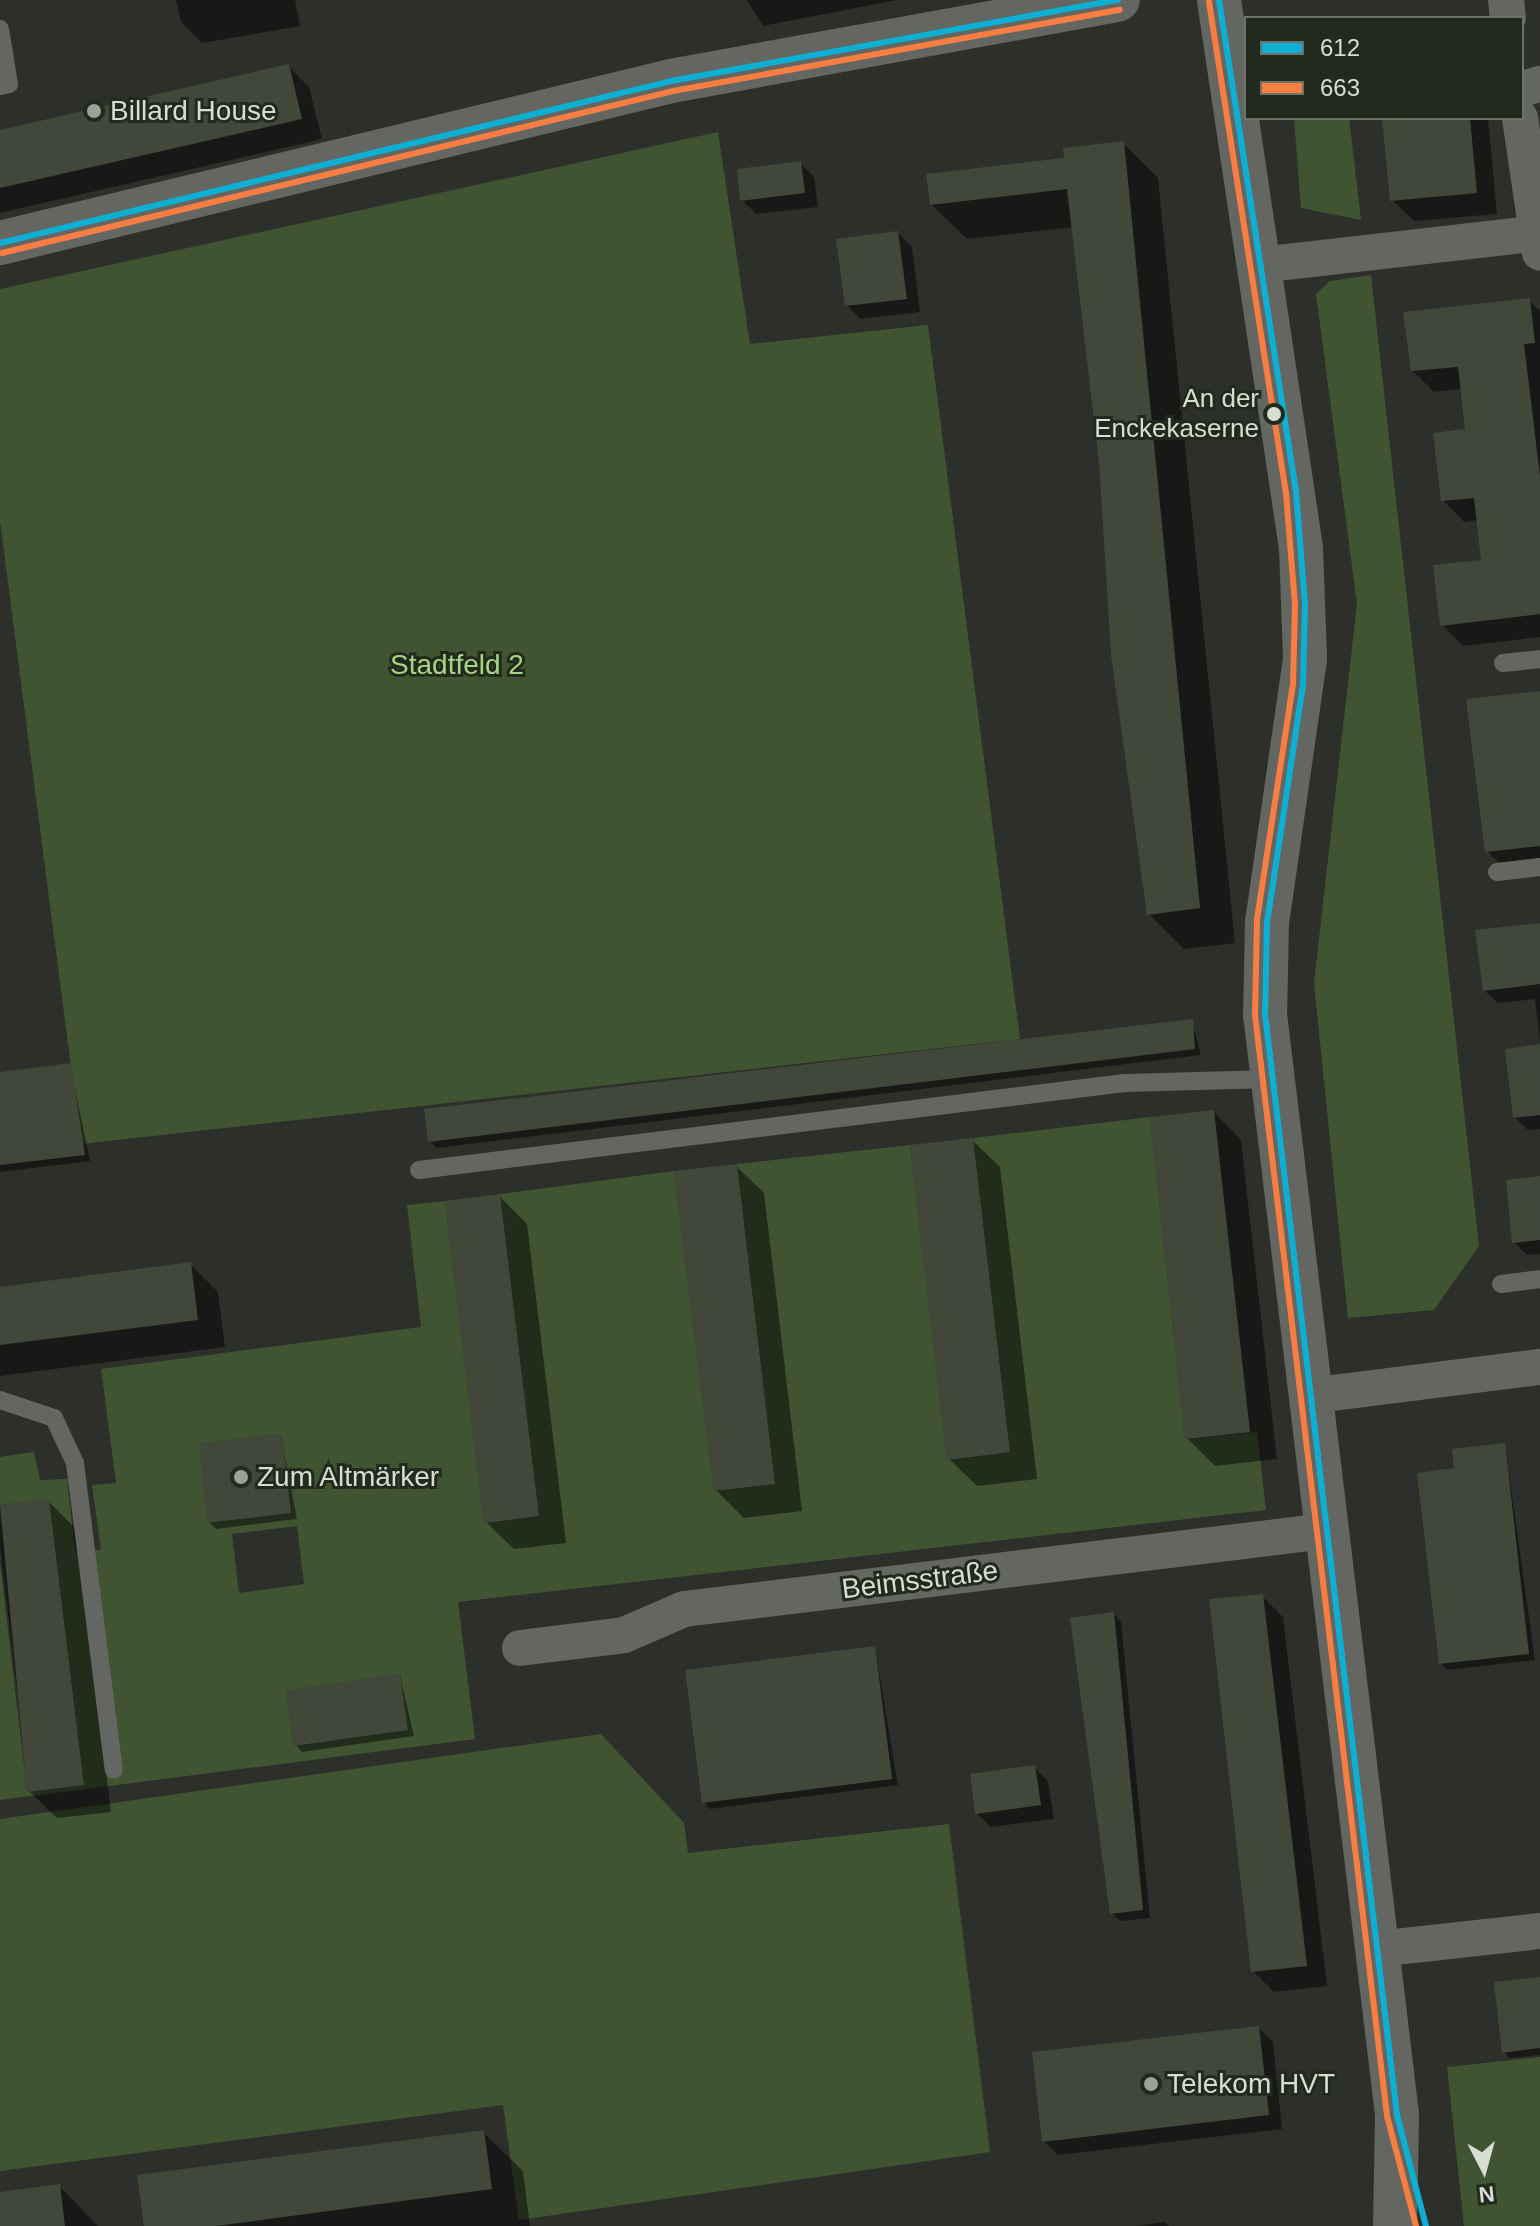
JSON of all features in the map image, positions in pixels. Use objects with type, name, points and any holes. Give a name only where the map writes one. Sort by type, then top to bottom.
[{"type":"street","points":[[0,243],[671,81],[1118,0]]},
{"type":"street","points":[[1219,0],[1296,492],[1305,604],[1303,685],[1264,956],[1271,1079],[1397,2115],[1426,2226]]},
{"type":"street","points":[[1260,265],[1537,244],[1520,120]]},
{"type":"street","points":[[1309,1396],[1540,1367]]},
{"type":"street","name":"Beimsstraße","points":[[520,1648],[624,1635],[684,1609],[1326,1531]]},
{"type":"street","points":[[1377,1949],[1540,1931]]},
{"type":"street","points":[[1395,2226],[1397,2115]]},
{"type":"lane","points":[[0,29],[9,84],[0,86]]},
{"type":"lane","points":[[1503,663],[1540,659]]},
{"type":"lane","points":[[1497,872],[1540,867]]},
{"type":"lane","points":[[419,1170],[1125,1083],[1271,1079]]},
{"type":"lane","points":[[1501,1284],[1540,1279]]},
{"type":"lane","points":[[0,1400],[54,1418],[75,1463],[114,1770]]},
{"type":"green space","points":[[1294,120],[1349,120],[1361,220],[1301,208]]},
{"type":"green space","name":"Stadtfeld 2","points":[[718,132],[750,344],[928,325],[1020,1039],[81,1144],[0,521],[0,289]]},
{"type":"green space","points":[[1371,275],[1479,1246],[1434,1310],[1348,1318],[1314,983],[1357,604],[1316,294],[1330,281]]},
{"type":"green space","points":[[1150,1117],[1185,1439],[1257,1432],[1266,1510],[458,1602],[475,1739],[0,1800],[0,1562],[27,1791],[84,1784],[49,1500],[0,1505],[0,1457],[34,1452],[40,1480],[67,1479],[75,1550],[101,1550],[92,1485],[116,1483],[101,1369],[421,1327],[407,1205],[445,1201],[484,1522],[539,1516],[500,1194],[674,1171],[714,1491],[775,1484],[737,1164],[910,1145],[947,1459],[1010,1452],[973,1138]],"holes":[[[282,1434],[291,1513],[208,1523],[199,1444]],[[297,1526],[304,1584],[239,1593],[232,1534]],[[400,1674],[408,1730],[294,1746],[286,1691]]]},
{"type":"green space","points":[[601,1734],[684,1823],[688,1853],[949,1824],[990,2152],[519,2220],[503,2105],[0,2171],[0,1819]]},
{"type":"green space","points":[[1540,2057],[1540,2226],[1464,2226],[1447,2067]]},
{"type":"building","points":[[289,64],[302,119],[0,188],[0,130]]},
{"type":"building","points":[[1382,120],[1470,120],[1477,193],[1390,201]]},
{"type":"building","points":[[1124,141],[1200,908],[1147,915],[1111,655],[1099,463],[1067,189],[930,205],[926,174],[1064,158],[1063,148]]},
{"type":"building","points":[[801,161],[805,193],[740,201],[737,169]]},
{"type":"building","points":[[898,231],[907,299],[845,306],[836,239]]},
{"type":"building","points":[[1530,298],[1535,343],[1524,344],[1540,476],[1540,614],[1440,626],[1433,565],[1481,560],[1474,498],[1441,501],[1433,433],[1465,429],[1458,367],[1411,371],[1403,312]]},
{"type":"building","points":[[1540,691],[1540,846],[1485,852],[1466,699]]},
{"type":"building","points":[[1540,923],[1540,984],[1483,991],[1475,930]]},
{"type":"building","points":[[1193,1019],[1195,1049],[428,1142],[424,1109]]},
{"type":"building","points":[[1540,1044],[1540,1115],[1513,1118],[1505,1049]]},
{"type":"building","points":[[71,1063],[85,1155],[0,1165],[0,1072]]},
{"type":"building","points":[[1214,1110],[1250,1432],[1185,1439],[1150,1117]]},
{"type":"building","points":[[973,1138],[1010,1452],[947,1460],[910,1145]]},
{"type":"building","points":[[737,1164],[775,1484],[714,1491],[674,1171]]},
{"type":"building","points":[[1540,1176],[1540,1240],[1512,1243],[1506,1180]]},
{"type":"building","points":[[500,1194],[539,1516],[484,1523],[445,1201]]},
{"type":"building","points":[[191,1262],[198,1320],[0,1345],[0,1287]]},
{"type":"building","points":[[282,1434],[291,1513],[207,1523],[199,1444]]},
{"type":"building","points":[[1505,1443],[1529,1654],[1439,1664],[1417,1473],[1454,1468],[1452,1449]]},
{"type":"building","points":[[49,1499],[84,1785],[27,1792],[0,1505]]},
{"type":"building","points":[[1263,1594],[1307,1966],[1251,1972],[1209,1599]]},
{"type":"building","points":[[1114,1612],[1143,1910],[1110,1914],[1070,1618]]},
{"type":"building","points":[[875,1646],[892,1779],[702,1803],[685,1670]]},
{"type":"building","points":[[400,1674],[408,1730],[294,1746],[286,1691]]},
{"type":"building","points":[[1035,1765],[1041,1805],[975,1814],[970,1774]]},
{"type":"building","points":[[1540,1977],[1540,2048],[1502,2053],[1494,1982]]},
{"type":"building","name":"Telekom HVT","points":[[1259,2026],[1269,2115],[1042,2142],[1032,2052]]},
{"type":"building","points":[[484,2130],[492,2189],[216,2226],[144,2226],[137,2175]]},
{"type":"building","points":[[60,2184],[65,2226],[0,2226],[0,2192]]},
{"type":"transit line","name":"612","points":[[0,243],[671,81],[1118,0]]},
{"type":"transit line","name":"612","points":[[1219,0],[1296,492],[1305,604],[1303,685],[1267,922],[1265,1014],[1397,2115],[1426,2226]]},
{"type":"transit line","name":"663","points":[[1209,2],[1286,493],[1295,604],[1293,684],[1257,920],[1255,1015],[1387,2116],[1416,2226]]},
{"type":"transit line","name":"663","points":[[2,253],[673,91],[1120,10]]},
{"type":"place","name":"Billard House","points":[[94,111]]},
{"type":"place","name":"An der Enckekaserne","points":[[1274,414]]},
{"type":"place","name":"Zum Altmärker","points":[[241,1477]]},
{"type":"place","name":"Telekom HVT","points":[[1151,2084]]}]
